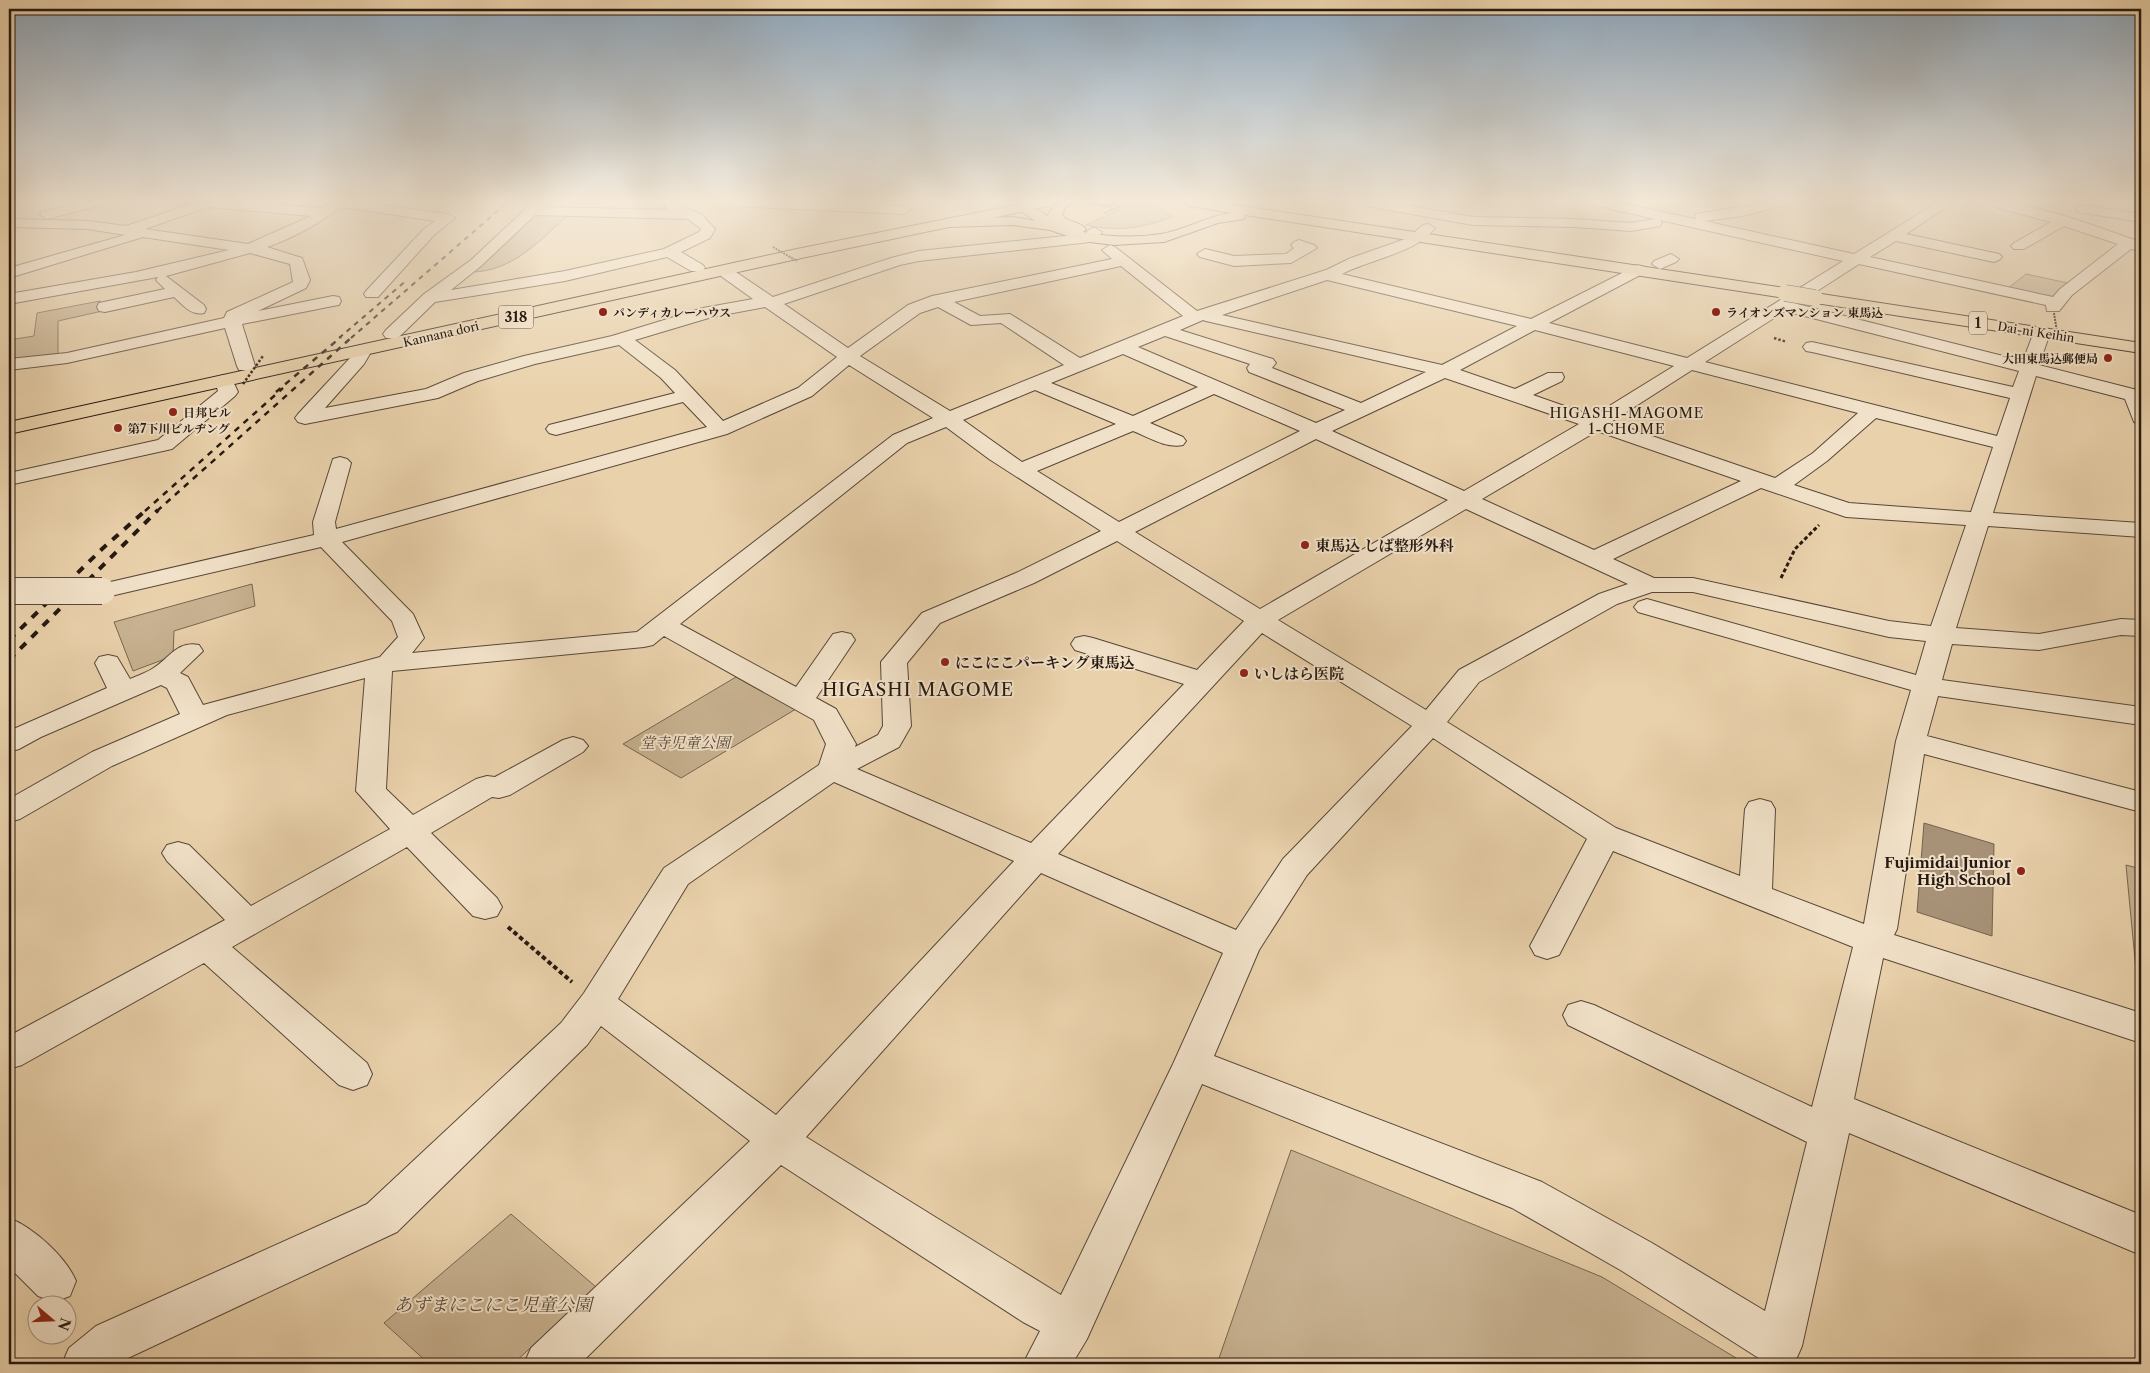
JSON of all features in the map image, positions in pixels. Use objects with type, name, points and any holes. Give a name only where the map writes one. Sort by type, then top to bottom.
[{"type":"main road","name":"Kannana dori","points":[[9,417],[705,266]]},
{"type":"main road","name":"Kannana dori","points":[[9,428],[234,382],[747,266]]},
{"type":"main road","name":"Dai-ni Keihin","points":[[1616,266],[1782,297],[1821,293],[2141,336]]},
{"type":"main road","name":"Dai-ni Keihin","points":[[1682,266],[1782,297]]},
{"type":"main road","name":"Dai-ni Keihin","points":[[1821,293],[2050,337],[2141,348]]},
{"type":"street","points":[[9,273],[33,266]]},
{"type":"street","points":[[9,299],[179,266]]},
{"type":"street","points":[[246,366],[232,321],[233,316],[282,295],[300,285],[302,280],[298,266]]},
{"type":"street","points":[[372,294],[397,266]]},
{"type":"street","points":[[392,334],[430,298],[472,266]]},
{"type":"street","points":[[430,298],[565,276],[608,266]]},
{"type":"street","points":[[362,352],[358,360],[305,418],[431,394],[479,375],[622,339],[709,312],[770,302],[880,266]]},
{"type":"street","points":[[9,591],[102,591],[326,539],[720,430],[805,392],[872,337],[900,317],[938,300],[1100,266]]},
{"type":"street","points":[[1131,266],[1198,316],[1444,371],[1846,510],[2141,530]]},
{"type":"street","points":[[1310,266],[1329,274],[2004,444]]},
{"type":"street","points":[[9,812],[102,759],[217,708],[384,664],[644,639],[900,439],[1265,289],[1329,274],[1345,266]]},
{"type":"street","points":[[547,1364],[780,1140],[1036,858],[1260,620],[1465,498],[1596,423],[1687,364],[1782,297],[1841,266]]},
{"type":"street","points":[[1883,266],[2055,308],[2074,286],[2104,266]]},
{"type":"street","points":[[85,1364],[112,1342],[382,1218],[574,1034],[597,1003],[676,876],[832,770],[890,741],[897,726],[894,662],[930,618],[1025,578],[1316,431],[1444,371],[1531,324],[1638,270]]},
{"type":"street","points":[[724,271],[849,357],[948,419],[1020,470],[1430,724],[1605,836],[1874,942],[2141,1028]]},
{"type":"street","points":[[155,272],[198,309]]},
{"type":"street","points":[[105,307],[178,292]]},
{"type":"street","points":[[9,364],[67,358],[337,296],[282,295]]},
{"type":"street","points":[[1782,297],[2030,369],[2137,396],[2141,418]]},
{"type":"street","points":[[938,300],[977,321],[1004,318],[1079,366]]},
{"type":"street","points":[[1166,331],[1267,363],[1256,368],[1360,410]]},
{"type":"street","points":[[1192,1064],[1527,1195],[1637,1257],[1779,1346],[1867,953],[1880,929],[1912,741],[1926,686],[1941,635],[2030,369],[2050,337]]},
{"type":"street","points":[[622,339],[668,374],[720,430]]},
{"type":"street","points":[[1812,347],[2021,395]]},
{"type":"street","points":[[1125,348],[1465,498],[1594,559],[1649,596],[1926,686],[2141,716]]},
{"type":"street","points":[[1518,395],[1555,377]]},
{"type":"street","points":[[9,479],[165,445],[228,392],[234,382]]},
{"type":"street","points":[[1036,384],[1176,441]]},
{"type":"street","points":[[1020,470],[1135,423],[1213,387]]},
{"type":"street","points":[[556,429],[688,395]]},
{"type":"street","points":[[1594,559],[1770,483],[1820,457],[1872,411]]},
{"type":"street","points":[[340,463],[324,522],[326,539],[404,619],[411,638],[384,664],[371,790],[485,907]]},
{"type":"street","points":[[1046,1364],[1070,1323],[1192,1064],[1242,947],[1295,867],[1430,724],[1469,676],[1608,599],[1649,596],[1693,585],[1889,628],[1941,635],[2039,642],[2121,627],[2141,628]]},
{"type":"street","points":[[663,625],[826,715],[841,744],[832,770]]},
{"type":"street","points":[[800,702],[842,640]]},
{"type":"street","points":[[1084,644],[1203,681]]},
{"type":"street","points":[[9,743],[122,691],[162,675],[190,651]]},
{"type":"street","points":[[108,663],[122,691]]},
{"type":"street","points":[[162,675],[178,683],[196,717]]},
{"type":"street","points":[[1912,741],[2141,802]]},
{"type":"street","points":[[9,1054],[208,946],[410,832],[487,786],[500,788],[574,746]]},
{"type":"street","points":[[832,770],[1242,947]]},
{"type":"street","points":[[1755,896],[1760,809]]},
{"type":"street","points":[[1547,946],[1605,836]]},
{"type":"street","points":[[178,854],[248,923]]},
{"type":"street","points":[[208,946],[353,1074]]},
{"type":"street","points":[[597,1003],[795,1152],[1039,1307],[1070,1323]]},
{"type":"street","points":[[1581,1015],[1830,1121],[2141,1235]]},
{"type":"street","points":[[9,1238],[54,1282]]},
{"type":"path","points":[[2050,337],[2055,308]]},
{"type":"path","points":[[234,382],[263,356]]},
{"type":"path","points":[[1769,602],[1795,549],[1837,507]]},
{"type":"path","points":[[485,907],[597,1003]]},
{"type":"green space","points":[[478,266],[501,266],[486,271],[471,272]]},
{"type":"green space","points":[[2026,274],[2068,283],[2051,299],[2007,289]]},
{"type":"green space","points":[[100,301],[107,310],[58,321],[58,354],[9,360],[9,340],[34,336],[37,313]]},
{"type":"green space","points":[[252,584],[255,606],[174,631],[173,656],[133,671],[114,622]]},
{"type":"green space","name":"堂寺児童公園","points":[[736,677],[796,709],[681,778],[623,744]]},
{"type":"green space","points":[[2126,865],[2141,869],[2141,992],[2138,991]]},
{"type":"green space","points":[[1291,1150],[1602,1277],[1746,1364],[1217,1364]]},
{"type":"green space","name":"あずまにこにこ児童公園","points":[[511,1214],[596,1287],[513,1364],[429,1364],[384,1323]]},
{"type":"shaded area","points":[[1924,823],[1994,844],[1992,936],[1917,912]]},
{"type":"railway","points":[[351,338],[434,266]]},
{"type":"railway","points":[[339,338],[407,280]]},
{"type":"railway","points":[[276,392],[341,337]]},
{"type":"railway","points":[[157,511],[352,337]]},
{"type":"railway","points":[[145,511],[283,388]]},
{"type":"railway","points":[[9,640],[102,549],[146,510]]},
{"type":"railway","points":[[9,660],[157,511]]},
{"type":"place","name":"パンディカレーハウス","points":[[603,312]]},
{"type":"place","name":"ライオンズマンション 東馬込","points":[[1716,312]]},
{"type":"place","name":"大田東馬込郵便局","points":[[2108,358]]},
{"type":"place","name":"日邦ビル","points":[[173,412]]},
{"type":"place","name":"第7下川ビルヂング","points":[[118,428]]},
{"type":"place","name":"東馬込 しば整形外科","points":[[1305,545]]},
{"type":"place","name":"にこにこパーキング東馬込","points":[[945,662]]},
{"type":"place","name":"いしはら医院","points":[[1244,673]]},
{"type":"place","name":"Fujimidai Junior High School","points":[[2021,871]]},
{"type":"district","name":"HIGASHI-MAGOME 1-CHOME","points":[[1627,422]]},
{"type":"district","name":"HIGASHI MAGOME","points":[[918,690]]}]
